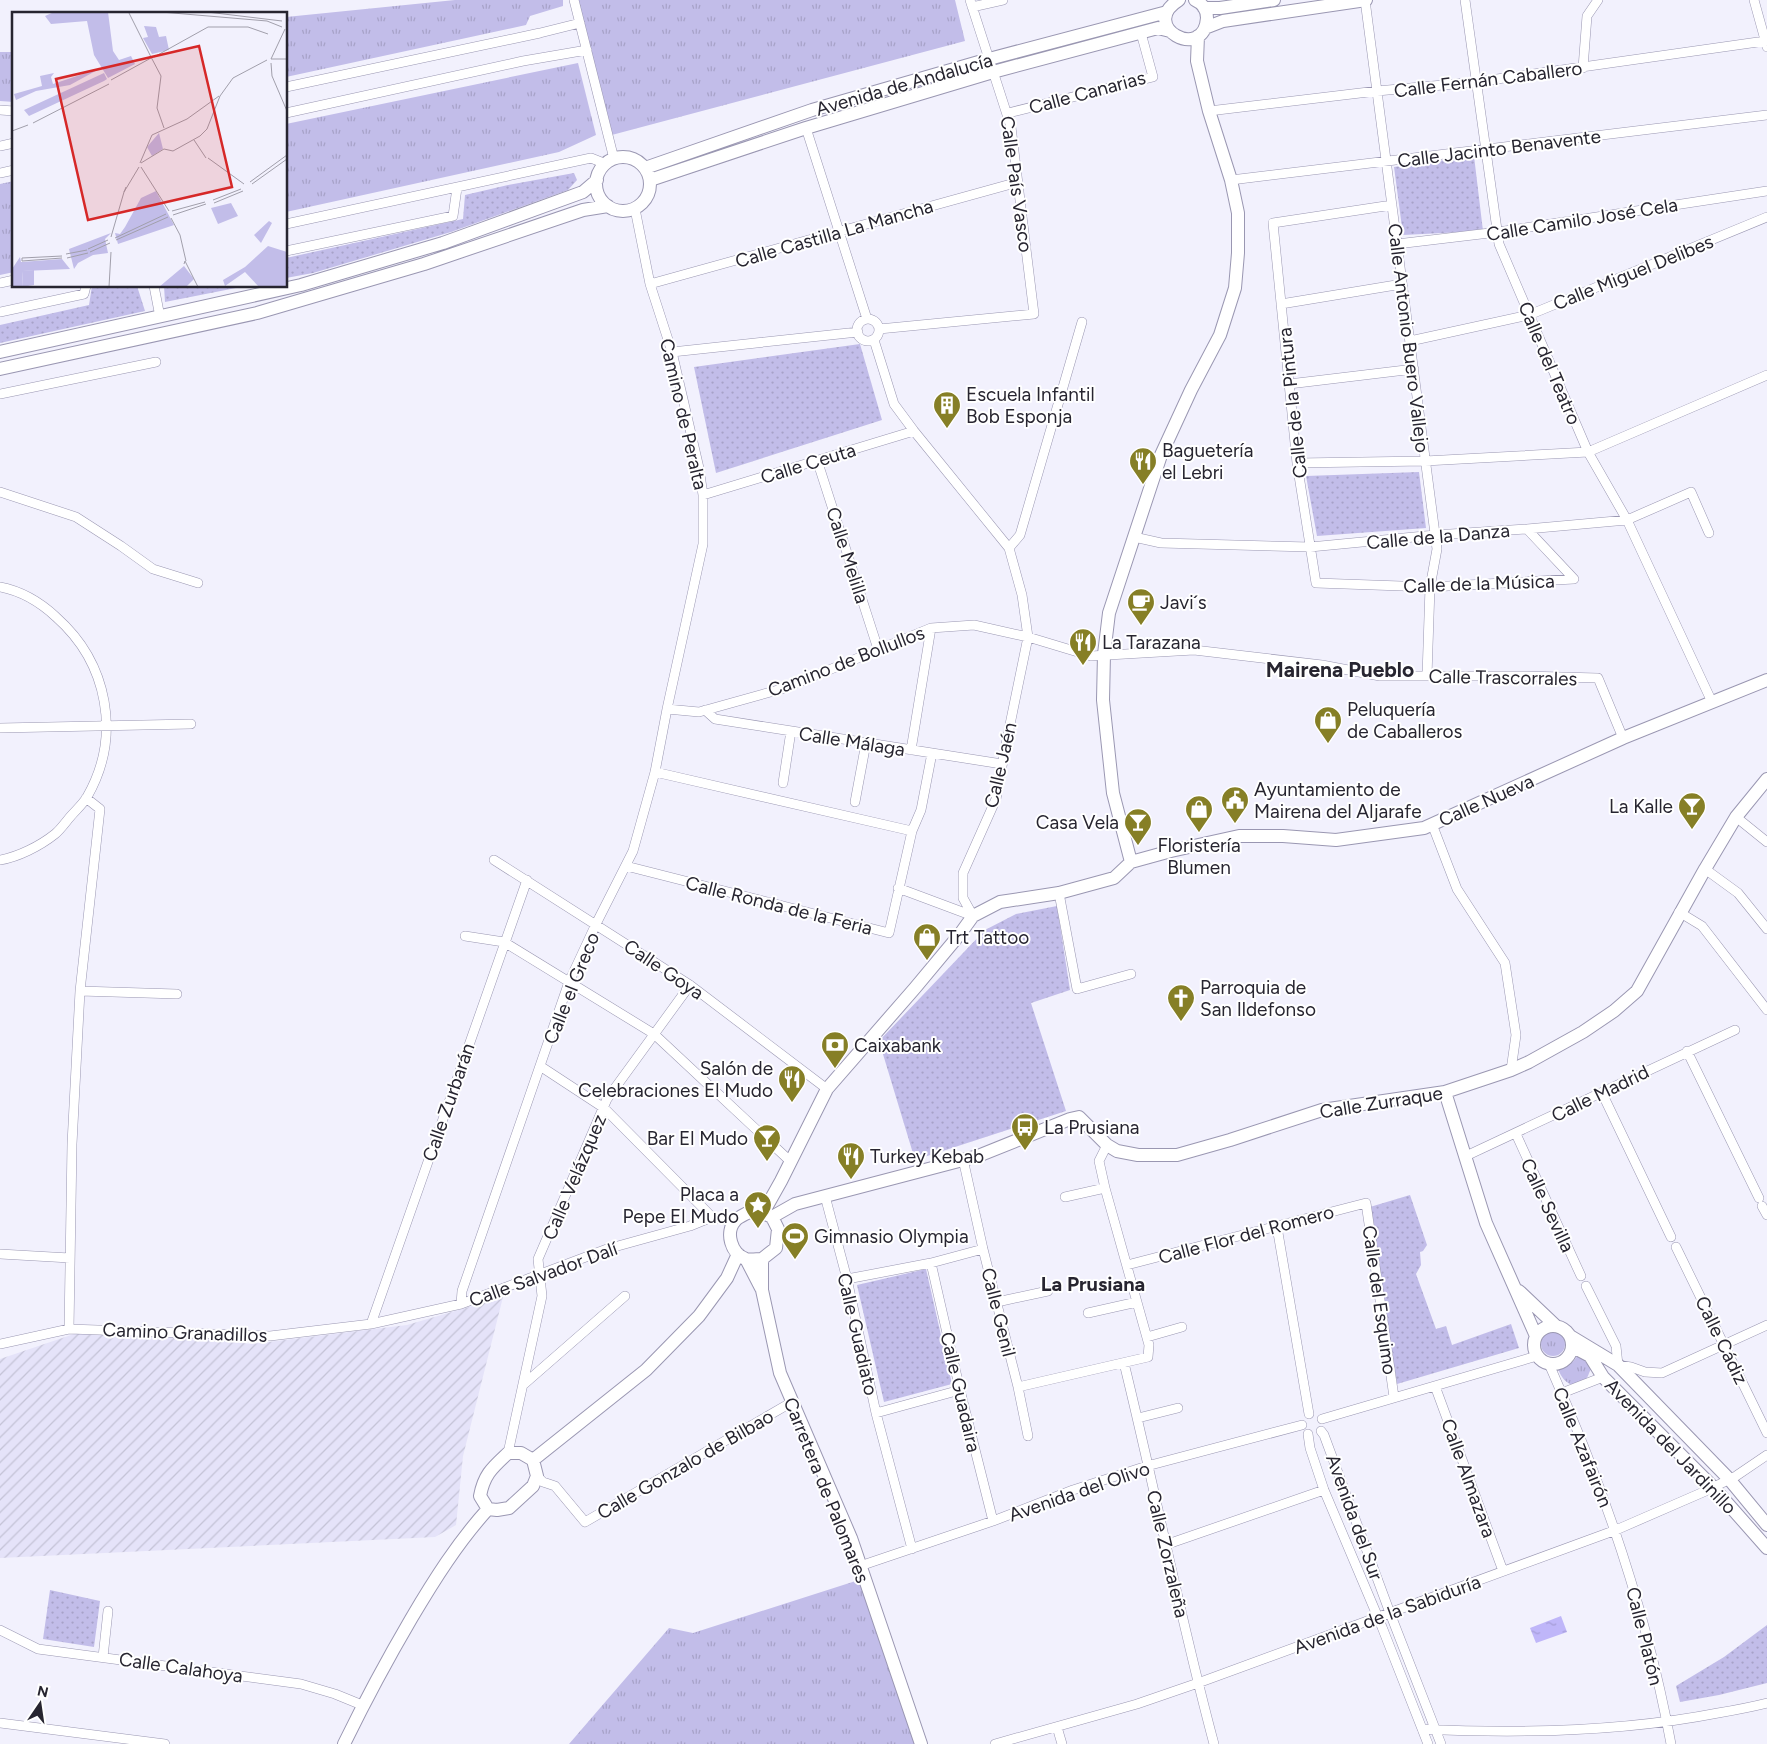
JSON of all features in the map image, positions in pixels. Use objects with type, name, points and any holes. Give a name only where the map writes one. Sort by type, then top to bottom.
[{"type":"street","points":[[574,0],[610,161]]},
{"type":"street","points":[[972,4],[1003,0]]},
{"type":"street","points":[[1199,4],[1220,8],[1274,0]]},
{"type":"street","points":[[1184,40],[1223,22],[1365,0]]},
{"type":"street","name":"Calle Antonio Buero Vallejo","points":[[1365,0],[1437,549],[1430,587],[1426,676]]},
{"type":"street","name":"Calle del Teatro","points":[[1465,0],[1500,244],[1588,452],[1627,520],[1712,702]]},
{"type":"street","points":[[1583,68],[1587,16],[1598,0]]},
{"type":"street","points":[[1754,0],[1766,44]]},
{"type":"street","name":"Calle País Vasco","points":[[880,329],[1034,314],[1011,127],[972,4]]},
{"type":"street","points":[[767,1215],[790,1161],[827,1089],[916,988],[973,916],[1000,902],[1059,893],[1114,878],[1131,862],[1112,793],[1103,700],[1104,654],[1109,613],[1161,455],[1191,390],[1220,335],[1235,288],[1238,253],[1238,213],[1231,180],[1209,111],[1197,61],[1184,40],[1170,31],[1166,22],[1171,4]]},
{"type":"street","name":"Avenida de Andalucía","points":[[645,168],[812,110],[1171,4]]},
{"type":"street","points":[[1197,61],[1207,16],[1199,4]]},
{"type":"street","points":[[288,87],[580,23]]},
{"type":"street","name":"Avenida de Andalucía","points":[[650,180],[806,128],[993,72],[1158,28],[1170,31]]},
{"type":"street","name":"Calle Canarias","points":[[1008,113],[1153,77],[1140,33]]},
{"type":"street","name":"Calle Fernán Caballero","points":[[1209,111],[1377,91],[1476,82],[1766,44]]},
{"type":"street","points":[[288,112],[586,50]]},
{"type":"street","name":"Calle Jacinto Benavente","points":[[1231,180],[1767,115]]},
{"type":"street","points":[[806,128],[867,319]]},
{"type":"street","points":[[288,224],[591,158],[610,161],[622,157],[631,158],[645,168],[650,180],[648,198],[635,209],[626,212],[616,210],[608,206],[598,195],[598,174],[610,161]]},
{"type":"street","points":[[288,288],[443,243],[583,192],[597,180]]},
{"type":"street","name":"Calle Castilla La Mancha","points":[[650,284],[1018,182]]},
{"type":"street","points":[[288,251],[453,216],[457,188]]},
{"type":"street","name":"Calle Camilo José Cela","points":[[1397,244],[1498,232],[1767,190]]},
{"type":"street","name":"Calle de la Pintura","points":[[1316,583],[1297,463],[1273,223],[1392,205]]},
{"type":"street","points":[[0,369],[257,313],[424,264],[583,210],[608,206]]},
{"type":"street","name":"Camino de Peralta","points":[[635,209],[650,284],[672,352],[700,468],[703,495],[703,544],[667,709]]},
{"type":"street","name":"Calle Miguel Delibes","points":[[1410,341],[1529,315],[1767,217]]},
{"type":"street","points":[[1281,304],[1402,284]]},
{"type":"street","points":[[0,312],[84,294],[86,288]]},
{"type":"street","points":[[154,288],[160,317]]},
{"type":"street","points":[[0,352],[287,288]]},
{"type":"street","points":[[867,319],[876,322],[880,329],[879,334],[874,340],[865,340],[859,336],[860,322],[867,319]]},
{"type":"street","points":[[874,340],[894,404],[1009,548],[1020,535],[1082,322]]},
{"type":"street","points":[[672,352],[858,332]]},
{"type":"street","points":[[0,394],[156,362]]},
{"type":"street","points":[[1289,384],[1414,369]]},
{"type":"street","points":[[1297,463],[1426,461],[1588,452],[1767,375]]},
{"type":"street","name":"Calle Ceuta","points":[[703,495],[914,431]]},
{"type":"street","name":"Calle Melilla","points":[[817,460],[878,649]]},
{"type":"street","points":[[0,492],[76,518],[121,546],[154,570],[198,583]]},
{"type":"street","name":"Calle de la Danza","points":[[1134,537],[1161,543],[1310,547],[1627,520],[1691,492],[1709,533]]},
{"type":"street","name":"Calle de la Música","points":[[1316,583],[1430,587],[1574,579],[1528,529]]},
{"type":"street","name":"Calle Jaén","points":[[973,916],[963,898],[963,873],[996,799],[1028,637],[1022,594],[1009,548]]},
{"type":"street","points":[[0,587],[43,606],[72,631],[93,664],[105,701],[107,725],[102,763],[86,798],[55,834],[14,858],[0,860]]},
{"type":"street","name":"Camino de Bollullos","points":[[705,710],[785,688],[930,628],[974,625],[1028,637],[1091,656],[1104,654]]},
{"type":"street","points":[[911,750],[930,628]]},
{"type":"street","name":"Calle Trascorrales","points":[[1104,654],[1194,650],[1322,665],[1380,676],[1598,678],[1623,738]]},
{"type":"street","name":"Calle Nueva","points":[[1131,862],[1239,836],[1284,836],[1336,840],[1424,828],[1623,738],[1767,680]]},
{"type":"street","points":[[667,709],[699,712],[705,710]]},
{"type":"street","name":"Calle el Greco","points":[[462,1304],[462,1290],[569,982],[633,850],[655,772],[667,709]]},
{"type":"street","name":"Calle Málaga","points":[[705,710],[715,719],[1002,764]]},
{"type":"street","points":[[0,728],[191,724]]},
{"type":"street","points":[[783,782],[791,731]]},
{"type":"street","points":[[855,802],[866,743]]},
{"type":"street","name":"Calle Ronda de la Feria","points":[[626,866],[889,933],[912,831],[921,810],[932,753]]},
{"type":"street","points":[[655,772],[912,831]]},
{"type":"street","points":[[1767,779],[1736,817],[1679,912],[1702,926],[1767,1010]]},
{"type":"street","points":[[69,1328],[72,1144],[80,991],[100,809],[86,798]]},
{"type":"street","points":[[1736,817],[1767,842]]},
{"type":"street","points":[[1432,824],[1457,889],[1505,963],[1516,1035],[1511,1070]]},
{"type":"street","name":"Calle Goya","points":[[494,860],[690,985],[827,1089]]},
{"type":"street","points":[[1704,869],[1738,893],[1767,929]]},
{"type":"street","name":"Calle Zurbarán","points":[[371,1324],[527,880]]},
{"type":"street","points":[[898,888],[973,916]]},
{"type":"street","points":[[1059,893],[1076,989],[1132,974]]},
{"type":"street","name":"Calle Zurraque","points":[[1106,1145],[1117,1151],[1138,1155],[1177,1155],[1322,1110],[1445,1092],[1511,1070],[1583,1032],[1614,1011],[1638,991],[1679,912]]},
{"type":"street","points":[[465,936],[504,942],[654,1034],[790,1161]]},
{"type":"street","name":"Calle Velázquez","points":[[514,1453],[512,1435],[542,1296],[538,1259],[607,1099],[690,985]]},
{"type":"street","points":[[80,991],[177,994]]},
{"type":"street","name":"Calle Madrid","points":[[1466,1156],[1734,1030]]},
{"type":"street","points":[[1687,1051],[1767,1214]]},
{"type":"street","points":[[540,1066],[604,1108],[712,1216],[734,1222]]},
{"type":"street","points":[[1445,1092],[1486,1222],[1536,1336]]},
{"type":"street","points":[[1602,1093],[1671,1237]]},
{"type":"street","points":[[767,1215],[778,1229],[776,1248],[762,1259],[742,1257],[732,1246],[730,1234],[734,1222],[749,1212],[767,1215],[795,1204],[978,1156],[1079,1117],[1106,1145],[1099,1161],[1147,1337],[1149,1345],[1148,1357],[1018,1387]]},
{"type":"street","name":"Calle Sevilla","points":[[1516,1134],[1581,1276]]},
{"type":"street","name":"Calle Genil","points":[[964,1159],[983,1249],[1018,1387],[1028,1436]]},
{"type":"street","points":[[1065,1198],[1105,1188]]},
{"type":"street","name":"Calle Guadiato","points":[[825,1196],[847,1279],[876,1413],[912,1549]]},
{"type":"street","name":"Calle Flor del Romero","points":[[1127,1265],[1366,1203]]},
{"type":"street","name":"Calle del Esquimo","points":[[1366,1203],[1394,1398]]},
{"type":"street","name":"Calle Salvador Dalí","points":[[371,1324],[462,1304],[607,1249],[690,1226],[712,1216]]},
{"type":"street","points":[[1277,1227],[1310,1414]]},
{"type":"street","name":"Calle Cádiz","points":[[1676,1247],[1767,1433]]},
{"type":"street","points":[[847,1279],[931,1263],[983,1249]]},
{"type":"street","points":[[0,1254],[70,1258]]},
{"type":"street","points":[[533,1460],[646,1370],[699,1316],[742,1257]]},
{"type":"street","name":"Carretera de Palomares","points":[[742,1257],[762,1290]]},
{"type":"street","name":"Carretera de Palomares","points":[[762,1259],[762,1290],[780,1373],[851,1538],[921,1744]]},
{"type":"street","name":"Calle Guadaira","points":[[931,1263],[992,1521]]},
{"type":"street","points":[[1512,1283],[1539,1312],[1555,1325],[1561,1327],[1572,1341],[1571,1353],[1562,1362],[1549,1364],[1542,1361],[1534,1349],[1536,1336],[1540,1330],[1547,1326],[1555,1325]]},
{"type":"street","points":[[1586,1286],[1616,1346],[1618,1365],[1645,1372],[1662,1374],[1767,1325]]},
{"type":"street","points":[[997,1302],[1048,1291]]},
{"type":"street","points":[[523,1385],[625,1296]]},
{"type":"street","points":[[1088,1313],[1137,1302]]},
{"type":"street","name":"Camino Granadillos","points":[[0,1344],[69,1328],[270,1336],[371,1324]]},
{"type":"street","points":[[1147,1337],[1182,1327]]},
{"type":"street","name":"Avenida del Jardinillo","points":[[1572,1341],[1618,1365],[1730,1479],[1767,1525]]},
{"type":"street","name":"Avenida del Jardinillo","points":[[1572,1341],[1590,1356],[1603,1377],[1714,1487],[1767,1548]]},
{"type":"street","points":[[1322,1419],[1537,1356]]},
{"type":"street","name":"Calle Zorzaleña","points":[[1124,1363],[1138,1418],[1165,1545],[1214,1744]]},
{"type":"street","name":"Calle Azafairón","points":[[1549,1364],[1616,1530]]},
{"type":"street","points":[[1562,1393],[1603,1377]]},
{"type":"street","name":"Calle Almazara","points":[[1435,1386],[1503,1571]]},
{"type":"street","name":"Calle Guadiato","points":[[876,1413],[960,1390]]},
{"type":"street","name":"Calle Gonzalo de Bilbao","points":[[537,1476],[543,1482],[555,1486],[585,1522],[792,1402]]},
{"type":"street","points":[[1138,1418],[1178,1408]]},
{"type":"street","points":[[1310,1414],[1319,1415],[1322,1419],[1323,1427],[1321,1431],[1313,1435],[1305,1432],[1302,1425],[1305,1416],[1310,1414]]},
{"type":"street","name":"Avenida del Olivo","points":[[860,1566],[992,1521],[1073,1490],[1147,1466],[1302,1425]]},
{"type":"street","name":"Avenida del Sur","points":[[1321,1431],[1441,1744]]},
{"type":"street","name":"Avenida del Sur","points":[[1308,1434],[1310,1448],[1324,1490],[1428,1744]]},
{"type":"street","points":[[514,1453],[533,1460],[537,1476],[533,1486],[509,1508],[497,1510],[488,1508],[480,1496],[482,1482],[492,1468],[514,1453]]},
{"type":"street","name":"Avenida de la Sabiduría","points":[[995,1744],[1137,1704],[1198,1683],[1616,1530],[1714,1487],[1767,1455]]},
{"type":"street","points":[[1165,1545],[1324,1490]]},
{"type":"street","points":[[344,1744],[362,1705],[425,1596],[466,1532],[488,1508]]},
{"type":"street","name":"Calle Platón","points":[[1616,1530],[1640,1609],[1671,1744]]},
{"type":"street","points":[[103,1657],[108,1612]]},
{"type":"street","name":"Calle Calahoya","points":[[0,1630],[38,1649],[301,1684],[335,1694],[362,1705]]},
{"type":"street","points":[[1422,1729],[1564,1731],[1631,1727],[1767,1703]]},
{"type":"street","points":[[0,1723],[165,1744]]},
{"type":"street","points":[[1057,1727],[1062,1744]]},
{"type":"shaded area","points":[[503,1297],[463,1456],[456,1525],[435,1537],[0,1558],[0,1359],[77,1333],[145,1332],[251,1344],[407,1325]]},
{"type":"green space","points":[[455,0],[563,0],[563,6],[530,16],[526,25],[288,77],[288,17]]},
{"type":"green space","points":[[574,0],[955,0],[965,41],[608,136]]},
{"type":"green space","points":[[0,52],[12,52],[12,102],[0,101]]},
{"type":"green space","points":[[578,63],[596,135],[559,152],[288,212],[288,124]]},
{"type":"green space","points":[[1474,156],[1483,231],[1403,235],[1394,167]]},
{"type":"green space","points":[[574,173],[577,180],[568,190],[451,232],[313,273],[288,278],[288,258],[463,219],[465,195]]},
{"type":"green space","points":[[12,181],[12,272],[0,275],[0,184]]},
{"type":"green space","points":[[92,288],[138,288],[145,311],[0,343],[0,325],[89,305]]},
{"type":"green space","points":[[164,288],[236,288],[165,302]]},
{"type":"green space","points":[[860,344],[882,420],[716,473],[694,367]]},
{"type":"green space","points":[[1419,472],[1426,528],[1317,536],[1306,476]]},
{"type":"green space","points":[[1057,906],[1070,990],[1031,1003],[1066,1111],[915,1160],[879,1041],[985,930],[1016,914]]},
{"type":"green space","points":[[1410,1195],[1427,1245],[1420,1252],[1421,1265],[1416,1274],[1436,1329],[1446,1326],[1452,1345],[1511,1324],[1519,1348],[1397,1384],[1370,1207]]},
{"type":"green space","points":[[926,1269],[952,1384],[884,1402],[857,1285]]},
{"type":"green space","points":[[1553,1332],[1561,1336],[1565,1344],[1561,1352],[1553,1356],[1545,1352],[1541,1344],[1545,1336]]},
{"type":"green space","points":[[1578,1355],[1584,1358],[1591,1369],[1585,1380],[1572,1385],[1562,1377],[1558,1368],[1570,1364]]},
{"type":"green space","points":[[865,1578],[921,1744],[569,1744],[669,1628],[693,1633]]},
{"type":"green space","points":[[50,1590],[100,1601],[94,1647],[43,1639]]},
{"type":"green space","points":[[1767,1625],[1767,1683],[1680,1702],[1676,1686],[1724,1657]]},
{"type":"water","points":[[1561,1616],[1567,1632],[1536,1643],[1530,1628]]},
{"type":"place","name":"Escuela Infantil Bob Esponja","points":[[947,429]]},
{"type":"place","name":"Baguetería el Lebri","points":[[1143,485]]},
{"type":"place","name":"Javi´s","points":[[1141,626]]},
{"type":"place","name":"La Tarazana","points":[[1083,666]]},
{"type":"place","name":"Peluquería de Caballeros","points":[[1328,744]]},
{"type":"place","name":"Ayuntamiento de Mairena del Aljarafe","points":[[1235,824]]},
{"type":"place","name":"La Kalle","points":[[1692,830]]},
{"type":"place","name":"Floristería Blumen","points":[[1199,833]]},
{"type":"place","name":"Casa Vela","points":[[1138,846]]},
{"type":"place","name":"Trt Tattoo","points":[[927,961]]},
{"type":"place","name":"Parroquia de San Ildefonso","points":[[1181,1022]]},
{"type":"place","name":"Caixabank","points":[[835,1069]]},
{"type":"place","name":"Salón de Celebraciones El Mudo","points":[[792,1103]]},
{"type":"place","name":"La Prusiana","points":[[1025,1151]]},
{"type":"place","name":"Bar El Mudo","points":[[767,1162]]},
{"type":"place","name":"Turkey Kebab","points":[[851,1180]]},
{"type":"place","name":"Placa a Pepe El Mudo","points":[[758,1229]]},
{"type":"place","name":"Gimnasio Olympia","points":[[795,1260]]},
{"type":"district","name":"Mairena Pueblo","points":[[1340,670]]},
{"type":"district","name":"La Prusiana","points":[[1093,1284]]}]
